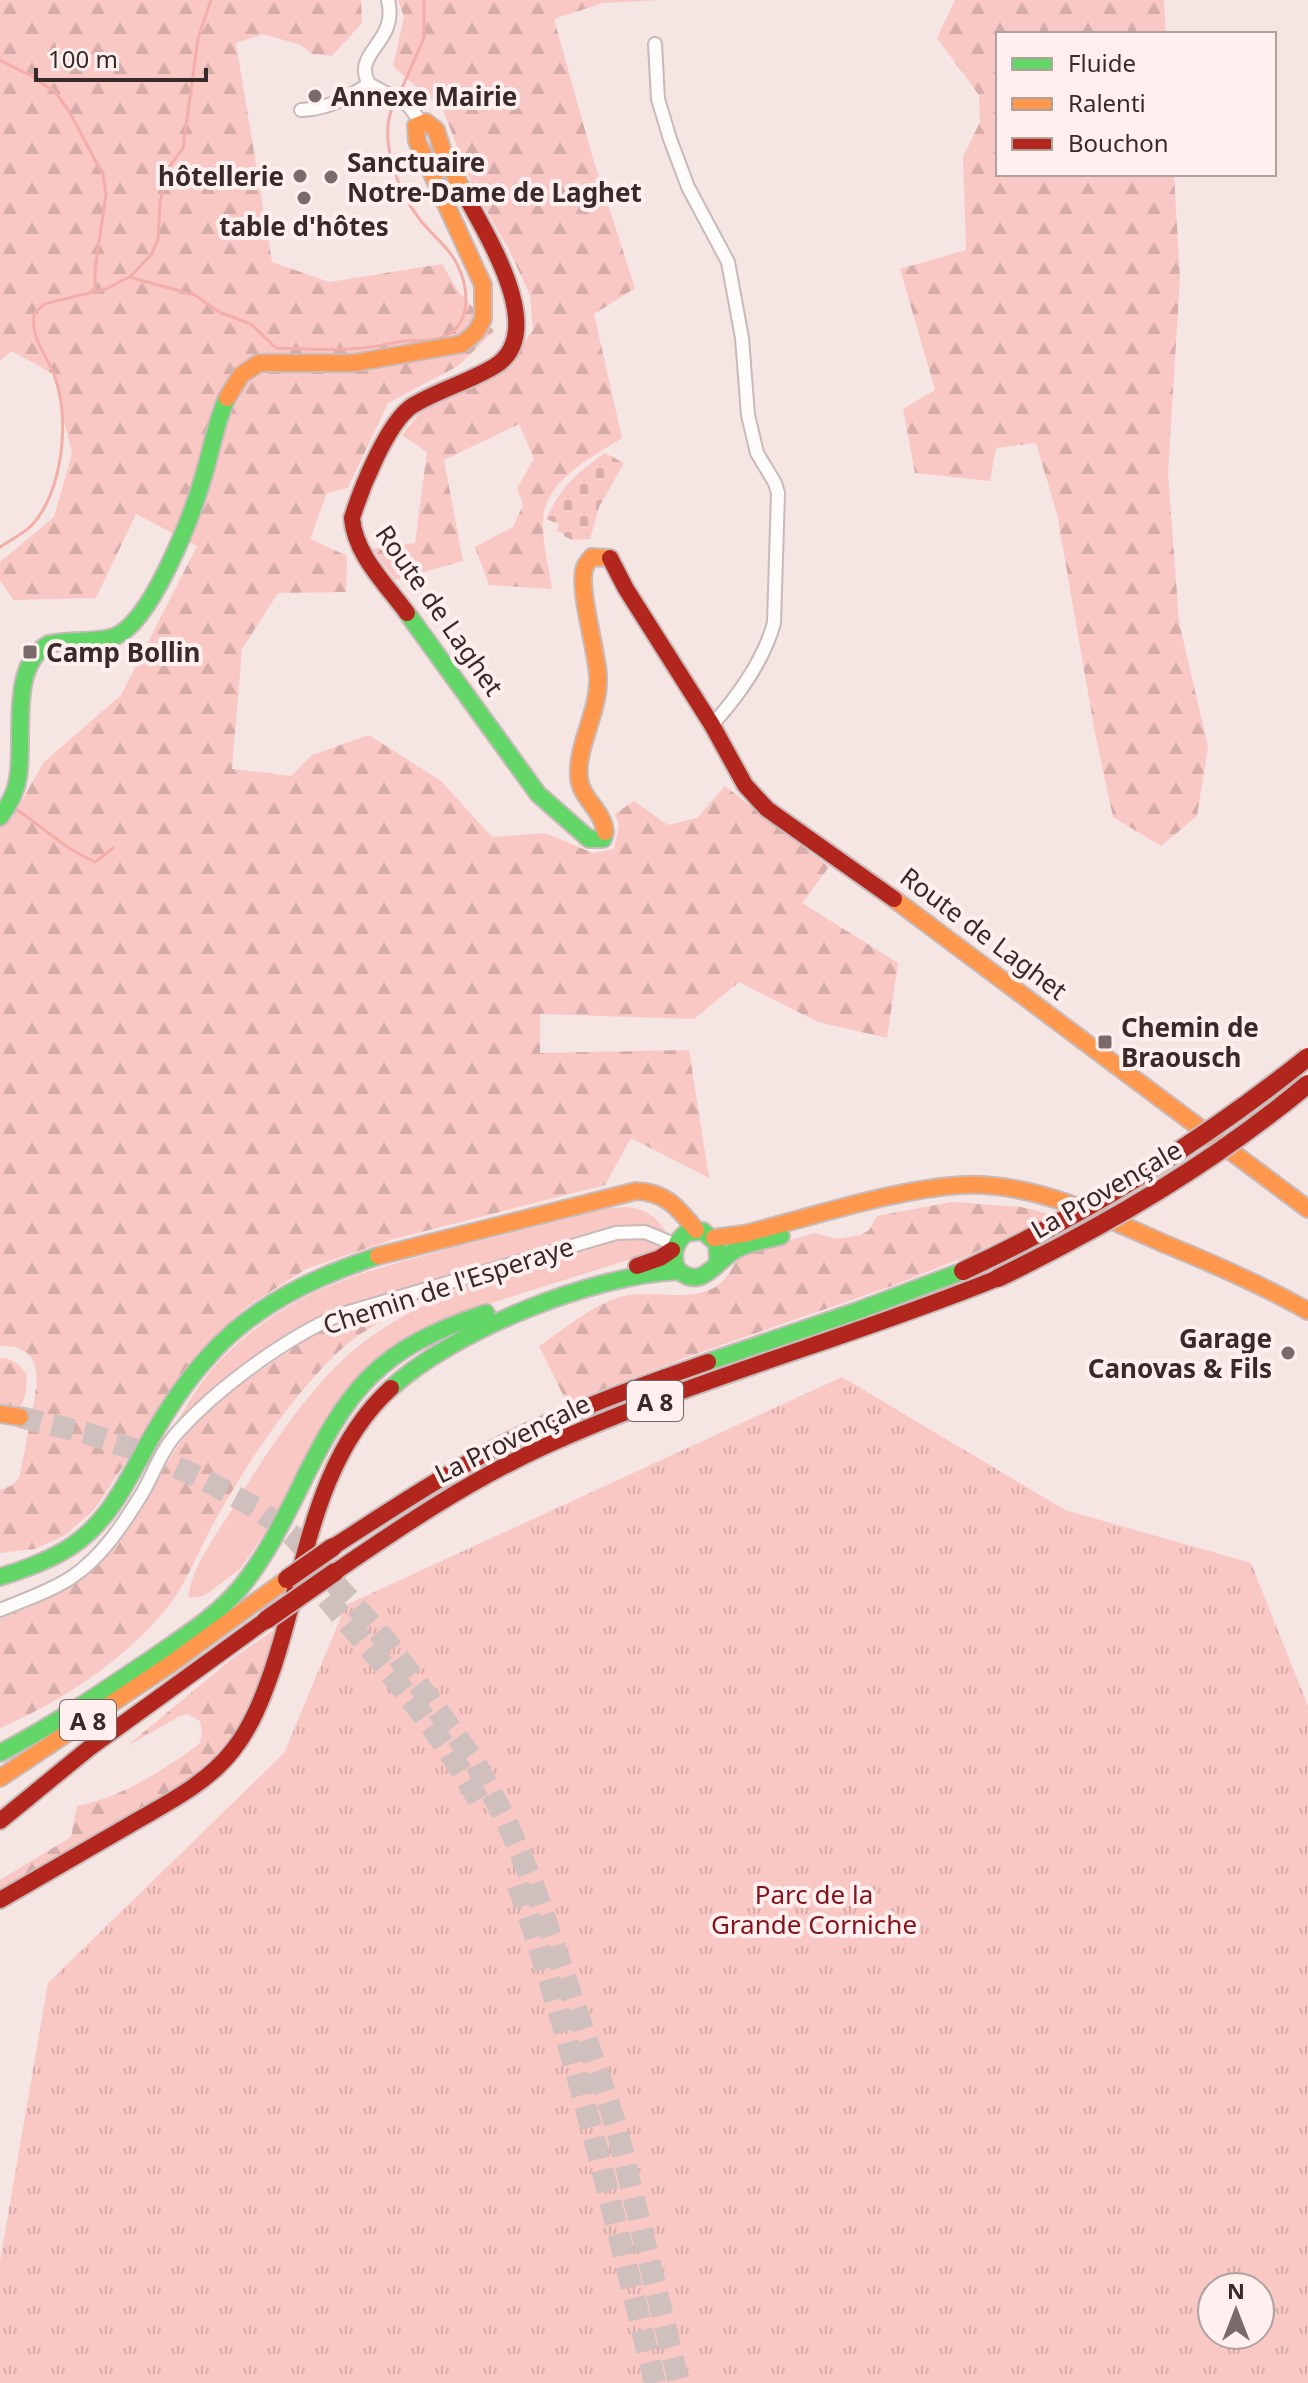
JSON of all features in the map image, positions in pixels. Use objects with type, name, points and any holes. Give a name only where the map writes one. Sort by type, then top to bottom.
[{"type":"main road","name":"Route de Laghet","points":[[421,122],[431,124],[436,130],[444,155],[506,271],[515,308],[516,334],[498,364],[411,407],[393,425],[352,518],[357,543],[538,794],[589,839],[603,839],[607,828],[579,781],[600,678],[584,568],[592,557],[608,556],[712,725],[745,785],[767,809],[969,953],[1308,1209]]},
{"type":"main road","points":[[7,808],[18,782],[19,694],[26,669],[42,648],[115,637],[137,620],[174,553],[201,486],[221,415],[235,381],[251,366],[261,363],[319,365],[370,361],[462,344],[481,328],[486,302],[483,285],[417,141],[416,126],[421,122]]},
{"type":"main road","name":"La Provençale","points":[[0,1778],[161,1670],[333,1547],[468,1463],[551,1422],[662,1378],[892,1299],[963,1271],[1045,1232],[1155,1170],[1240,1111],[1308,1057]]},
{"type":"main road","name":"La Provençale","points":[[0,1821],[88,1749],[266,1620],[444,1499],[558,1440],[653,1402],[850,1336],[998,1278],[1104,1224],[1169,1185],[1205,1162],[1308,1084]]},
{"type":"main road","points":[[0,1577],[48,1559],[72,1546],[106,1514],[186,1384],[229,1334],[282,1294],[313,1278],[366,1259],[622,1194],[651,1191],[665,1195],[696,1230],[714,1238],[744,1234],[936,1187],[1013,1188],[1039,1194],[1120,1224],[1237,1274],[1308,1311]]},
{"type":"main road","points":[[622,1194],[638,1198],[665,1213],[673,1224],[674,1265],[687,1276],[699,1278],[711,1273],[734,1250],[873,1209],[917,1200],[967,1195],[1060,1203]]},
{"type":"main road","points":[[0,1753],[53,1724],[194,1629],[229,1600],[275,1537],[344,1407],[385,1361],[412,1343],[455,1323],[648,1262],[686,1233],[696,1230]]},
{"type":"main road","points":[[714,1238],[719,1250],[718,1263]]},
{"type":"main road","points":[[0,1900],[197,1785],[226,1759],[248,1725],[269,1679],[317,1511],[340,1454],[354,1431],[395,1384],[457,1340],[512,1316],[624,1280],[656,1272],[679,1271]]},
{"type":"main road","points":[[0,1414],[13,1423]]},
{"type":"main road","points":[[0,1563],[48,1559]]},
{"type":"street","points":[[388,0],[391,16],[389,28],[365,60],[363,69],[370,85],[408,105],[421,122]]},
{"type":"street","points":[[655,44],[658,99],[670,139],[688,187],[728,262],[742,338],[748,415],[757,453],[778,493],[774,623],[755,670],[712,725]]},
{"type":"street","points":[[301,110],[338,103],[370,85]]},
{"type":"street","name":"Chemin de l'Esperaye","points":[[0,1610],[73,1576],[98,1554],[144,1489],[161,1454],[175,1435],[236,1379],[313,1327],[339,1315],[616,1233],[645,1232],[674,1245]]},
{"type":"green space","points":[[0,0],[361,0],[362,23],[332,56],[312,54],[301,45],[263,34],[236,43],[272,262],[329,282],[442,264],[458,291],[494,331],[458,366],[388,403],[348,488],[327,493],[310,539],[347,556],[346,592],[278,593],[242,649],[232,769],[291,776],[312,755],[369,735],[441,781],[492,837],[545,833],[593,853],[614,849],[619,825],[615,814],[634,801],[668,825],[697,818],[725,786],[829,867],[802,903],[898,963],[887,1038],[818,1022],[739,982],[694,1019],[540,1014],[540,1053],[689,1050],[709,1178],[631,1138],[605,1185],[394,1239],[306,1269],[246,1307],[197,1354],[94,1510],[64,1536],[34,1549],[0,1553],[0,1490],[11,1486],[19,1478],[35,1397],[36,1372],[27,1353],[16,1347],[0,1346],[0,827],[14,815],[43,763],[121,695],[197,546],[136,514],[96,598],[13,600],[0,580],[0,562],[54,517],[72,453],[53,374],[12,351],[0,361]]},
{"type":"green space","points":[[398,0],[661,0],[603,3],[554,19],[592,155],[635,288],[594,314],[622,438],[572,471],[545,506],[544,538],[552,589],[489,585],[475,547],[513,527],[523,505],[517,488],[534,459],[519,424],[444,460],[463,561],[395,580],[372,549],[415,543],[427,452],[402,435],[421,412],[501,374],[533,330],[530,295],[472,185],[443,110],[393,66],[404,17]]},
{"type":"green space","points":[[955,0],[1164,0],[1166,32],[996,32],[996,176],[1174,176],[1180,278],[1168,473],[1179,622],[1208,747],[1197,816],[1161,846],[1113,817],[1095,733],[1057,514],[1036,443],[996,448],[990,481],[915,473],[903,409],[935,390],[900,269],[966,250],[963,157],[980,122],[979,95],[937,38]]},
{"type":"green space","points":[[605,453],[624,463],[599,507],[590,539],[572,540],[557,531],[559,524],[546,519],[570,482]]},
{"type":"green space","points":[[952,1202],[1021,1207],[1054,1215],[965,1257],[889,1287],[690,1356],[567,1403],[539,1346],[588,1312],[620,1297],[687,1295],[712,1289],[726,1278],[740,1255],[815,1233],[837,1239],[861,1235],[869,1230],[877,1216]]},
{"type":"green space","points":[[623,1207],[642,1210],[652,1216],[665,1230],[664,1234],[643,1226],[608,1230],[326,1314],[217,1385],[168,1437],[200,1385],[223,1357],[249,1333],[303,1298],[391,1265],[604,1209]]},
{"type":"green space","points":[[612,1238],[642,1238],[660,1244],[659,1249],[647,1254],[482,1306],[398,1342],[240,1569],[204,1596],[189,1598],[190,1587],[206,1551],[246,1486],[308,1398],[343,1359],[389,1324],[450,1293]]},
{"type":"green space","points":[[433,1292],[358,1336],[318,1372],[256,1452],[217,1517],[181,1588],[150,1628],[91,1678],[47,1705],[0,1728],[0,1619],[68,1586],[101,1560],[147,1499],[175,1449],[206,1412],[227,1394],[332,1323]]},
{"type":"green space","points":[[0,1358],[16,1363],[27,1375],[26,1392],[20,1409],[0,1404]]},
{"type":"green space","name":"Parc de la Grande Corniche","points":[[842,1377],[1065,1510],[1251,1563],[1308,1706],[1308,2383],[0,2383],[0,2261],[48,1983],[284,1753],[346,1605]]},
{"type":"green space","points":[[280,1626],[264,1680],[235,1732],[213,1761],[183,1785],[0,1891],[0,1880],[71,1837],[77,1806],[109,1797],[141,1782],[199,1744],[202,1735],[200,1721],[188,1714],[127,1746],[233,1658]]},
{"type":"waterway","points":[[130,277],[151,255],[158,240],[160,202],[168,169],[183,148],[198,39],[211,0]]},
{"type":"waterway","points":[[399,95],[424,38],[424,0]]},
{"type":"waterway","points":[[0,60],[55,92],[69,111],[103,175],[106,194],[95,287],[91,292]]},
{"type":"waterway","points":[[0,547],[28,529],[42,511],[51,493],[61,452],[63,430],[59,389],[34,330],[34,314],[44,304],[106,289],[129,277],[195,295],[219,312],[251,324],[276,348],[330,350],[368,347],[437,339],[455,329],[461,321],[466,302],[464,282],[454,258],[412,209],[398,180],[392,164],[388,131],[395,101]]},
{"type":"waterway","points":[[15,808],[70,849],[95,862],[113,848]]},
{"type":"tunnel","points":[[20,1417],[86,1433],[151,1455],[258,1509],[294,1537],[387,1642],[474,1760],[506,1820],[532,1881],[616,2125],[679,2383]]},
{"type":"tunnel","points":[[305,1573],[421,1713],[480,1803]]},
{"type":"tunnel","points":[[518,1885],[576,2070],[655,2383]]},
{"type":"traffic: fast","points":[[0,817],[12,799],[17,783],[21,705],[28,668],[36,654],[49,644],[116,636],[130,626],[143,610],[156,590],[189,519],[227,398]]},
{"type":"traffic: fast","points":[[407,613],[538,794],[589,839],[603,839],[605,832]]},
{"type":"traffic: fast","points":[[718,1263],[717,1244],[703,1231],[686,1233],[676,1245],[674,1259],[677,1269],[694,1277],[709,1272],[737,1249],[781,1236]]},
{"type":"traffic: fast","points":[[0,1577],[56,1555],[98,1523],[118,1496],[184,1386],[207,1358],[244,1323],[285,1295],[331,1273],[378,1256]]},
{"type":"traffic: fast","points":[[391,1388],[450,1346],[526,1309],[607,1283],[679,1271]]},
{"type":"traffic: fast","points":[[708,1362],[963,1271]]},
{"type":"traffic: fast","points":[[0,1753],[95,1697],[220,1609],[257,1565],[351,1398],[392,1358],[418,1341],[486,1313]]},
{"type":"traffic: slow","points":[[227,398],[241,375],[259,363],[354,363],[462,344],[476,332],[483,319],[483,285],[417,141],[416,126],[426,122],[436,130],[444,155],[468,200]]},
{"type":"traffic: slow","points":[[605,832],[581,785],[579,766],[598,689],[583,576],[592,557],[610,558]]},
{"type":"traffic: slow","points":[[894,899],[1308,1209]]},
{"type":"traffic: slow","points":[[714,1238],[744,1234],[909,1192],[963,1185],[1015,1189],[1092,1212],[1238,1275],[1308,1311]]},
{"type":"traffic: slow","points":[[378,1256],[636,1191],[663,1198],[677,1208],[696,1230]]},
{"type":"traffic: slow","points":[[0,1414],[20,1417]]},
{"type":"traffic: slow","points":[[0,1778],[172,1663],[287,1579]]},
{"type":"traffic: jam","points":[[407,613],[365,557],[354,532],[352,518],[384,441],[403,415],[422,400],[495,366],[510,351],[516,331],[509,285],[468,200]]},
{"type":"traffic: jam","points":[[610,558],[745,785],[767,809],[894,899]]},
{"type":"traffic: jam","points":[[963,1271],[1054,1225],[1142,1174],[1226,1119],[1308,1057]]},
{"type":"traffic: jam","points":[[998,1278],[1080,1236],[1159,1190],[1235,1140],[1308,1084]]},
{"type":"traffic: jam","points":[[637,1266],[672,1250]]},
{"type":"traffic: jam","points":[[335,1572],[462,1489],[543,1447],[655,1401],[998,1278]]},
{"type":"traffic: jam","points":[[333,1547],[399,1504],[513,1439],[708,1362]]},
{"type":"traffic: jam","points":[[0,1900],[183,1793],[210,1774],[240,1741],[269,1679],[328,1483],[344,1448],[365,1417],[391,1388]]},
{"type":"traffic: jam","points":[[287,1579],[333,1547]]},
{"type":"traffic: jam","points":[[266,1620],[335,1572]]},
{"type":"traffic: jam","points":[[0,1821],[88,1749],[266,1620]]},
{"type":"place","name":"Annexe Mairie","points":[[315,96]]},
{"type":"place","name":"hôtellerie","points":[[300,176]]},
{"type":"place","name":"Sanctuaire Notre-Dame de Laghet","points":[[331,177]]},
{"type":"place","name":"table d'hôtes","points":[[304,198]]},
{"type":"place","name":"Camp Bollin","points":[[30,652]]},
{"type":"place","name":"Chemin de Braousch","points":[[1105,1042]]},
{"type":"place","name":"Garage Canovas & Fils","points":[[1288,1353]]}]
